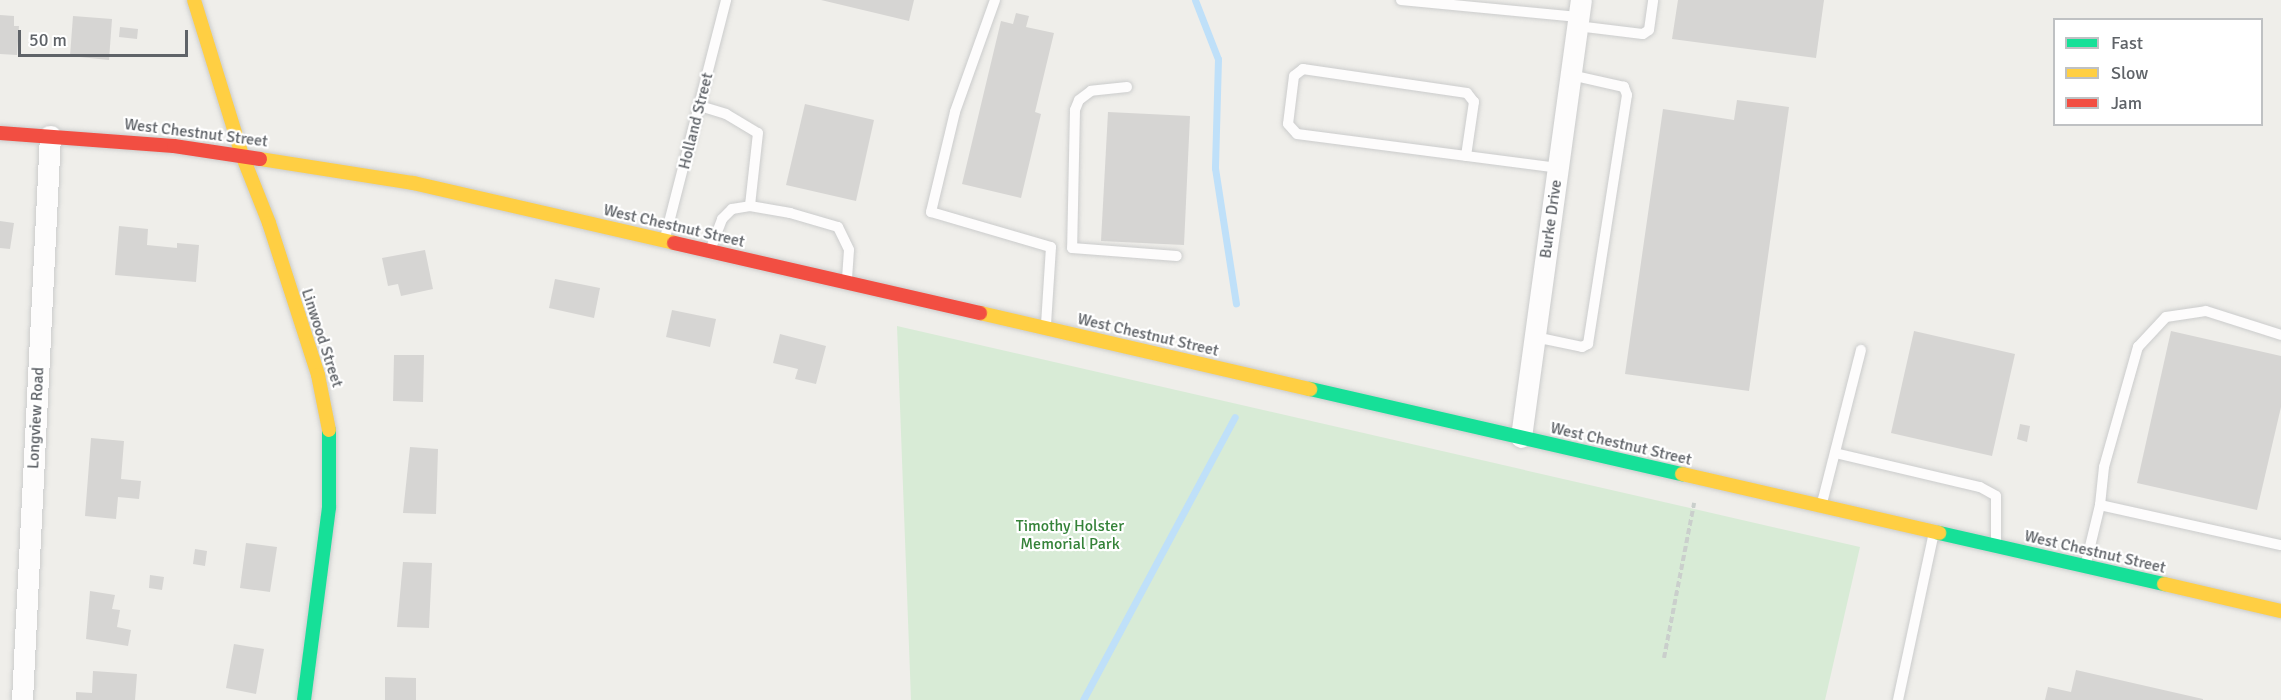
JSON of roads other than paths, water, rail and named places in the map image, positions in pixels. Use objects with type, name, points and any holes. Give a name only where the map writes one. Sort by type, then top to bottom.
[{"type":"main road","name":"Linwood Street","points":[[194,0],[242,155],[266,215],[304,340],[318,375],[329,424],[329,507],[304,700]]},
{"type":"main road","name":"West Chestnut Street","points":[[0,133],[242,155],[368,174],[2281,611]]},
{"type":"street","name":"Burke Drive","points":[[1521,438],[1579,14]]},
{"type":"street","name":"Longview Road","points":[[22,700],[50,136]]},
{"type":"lane","name":"Holland Street","points":[[664,241],[726,0]]},
{"type":"lane","points":[[995,0],[955,112],[931,212],[1051,247],[1177,256]]},
{"type":"lane","points":[[1401,0],[1579,14],[1643,34],[1648,30],[1653,0]]},
{"type":"lane","points":[[1466,156],[1474,102],[1467,93],[1303,69],[1294,76],[1288,124],[1297,134],[1558,168]]},
{"type":"lane","points":[[1535,337],[1582,347],[1588,344],[1628,95],[1624,87],[1571,75]]},
{"type":"lane","points":[[1072,248],[1075,110],[1079,99],[1091,91],[1127,87]]},
{"type":"lane","points":[[700,106],[726,114],[758,133],[750,206]]},
{"type":"lane","points":[[710,251],[722,219],[732,209],[750,206],[838,226],[849,250],[846,283]]},
{"type":"lane","points":[[1046,329],[1051,247]]},
{"type":"lane","points":[[2085,567],[2100,505],[2104,467],[2138,347],[2166,317],[2206,311],[2281,335]]},
{"type":"lane","points":[[1821,506],[1861,350]]},
{"type":"lane","points":[[1835,453],[1980,488],[1996,496],[1996,546]]},
{"type":"lane","points":[[2100,505],[2281,545]]},
{"type":"lane","points":[[1898,700],[1934,532]]},
{"type":"waterway","points":[[1195,0],[1218,59],[1215,168],[1236,303]]},
{"type":"waterway","points":[[1083,700],[1235,417]]},
{"type":"park label","name":"Timothy Holster Memorial Park","points":[[1070,535]]}]
